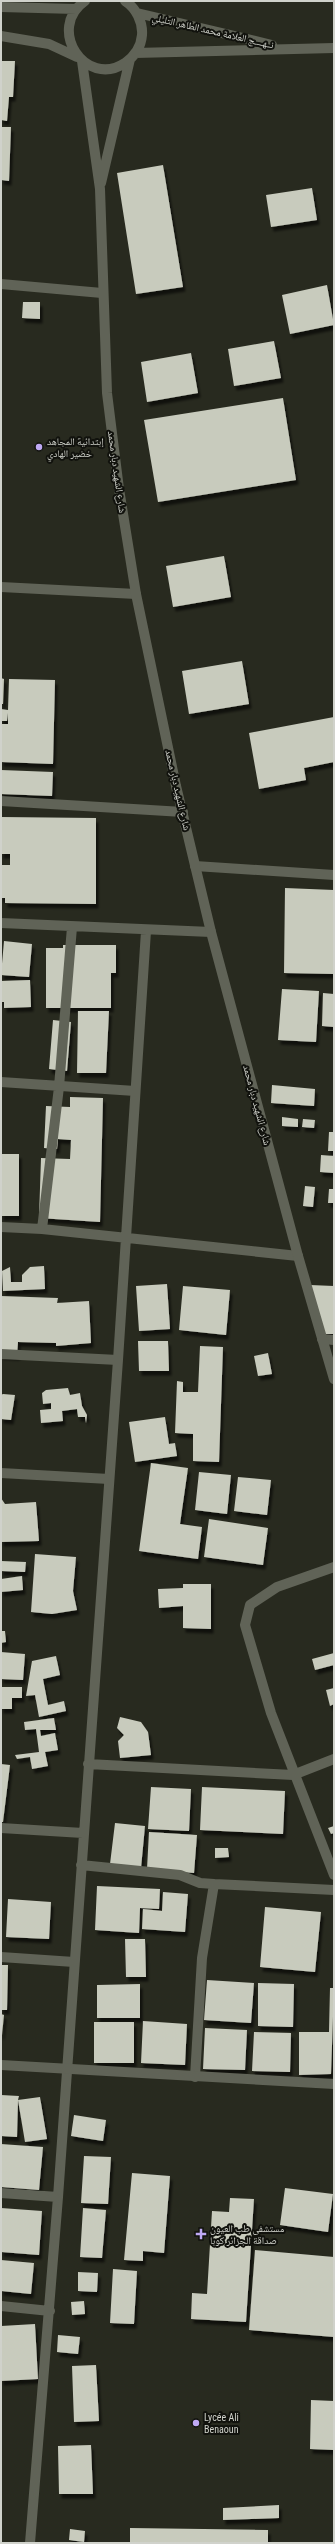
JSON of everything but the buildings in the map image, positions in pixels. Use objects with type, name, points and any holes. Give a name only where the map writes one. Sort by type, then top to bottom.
[{"type":"street","points":[[100,189],[133,56],[140,44],[142,33],[137,12],[127,2]]},
{"type":"street","points":[[1,7],[79,5],[68,29],[72,49],[80,60],[100,189]]},
{"type":"street","name":"نــهــــج العلامة محمد الطاهر التليلي","points":[[137,12],[290,49]]},
{"type":"street","points":[[1,36],[49,44],[94,68],[107,69],[119,66],[133,56]]},
{"type":"street","name":"نــهــــج العلامة محمد الطاهر التليلي","points":[[133,56],[334,48]]},
{"type":"street","name":"شارع الشهيد دبار محمد","points":[[100,189],[102,293],[107,393],[119,489],[136,594],[182,812],[211,932],[298,1256],[334,1378]]},
{"type":"street","points":[[1,284],[102,293]]},
{"type":"street","points":[[1,587],[136,594]]},
{"type":"street","points":[[1,801],[182,812]]},
{"type":"street","points":[[196,866],[334,875]]},
{"type":"street","points":[[1,922],[146,931],[211,932]]},
{"type":"street","points":[[42,1229],[59,1087],[72,927]]},
{"type":"street","points":[[30,2543],[50,2310],[118,1360],[146,931]]},
{"type":"street","points":[[1,1082],[135,1091]]},
{"type":"street","points":[[1,1227],[42,1229],[298,1256]]},
{"type":"street","points":[[322,1339],[334,1340]]},
{"type":"street","points":[[1,1354],[118,1360]]},
{"type":"street","points":[[1,1473],[109,1479]]},
{"type":"street","points":[[334,1567],[277,1587],[250,1605],[245,1625],[271,1713],[293,1775],[334,1874]]},
{"type":"street","points":[[88,1764],[293,1775],[334,1759]]},
{"type":"street","points":[[1,1828],[83,1834]]},
{"type":"street","points":[[81,1865],[180,1876],[200,1883],[334,1890]]},
{"type":"street","points":[[195,2077],[202,1958],[214,1884]]},
{"type":"street","points":[[1,1957],[74,1962]]},
{"type":"street","points":[[1,2066],[334,2084]]},
{"type":"street","points":[[1,2193],[58,2197]]},
{"type":"street","points":[[1,2306],[50,2310]]},
{"type":"place","name":"إبتدائية المجاهد خضير الهادي","points":[[39,447]]},
{"type":"place","name":"مستشفى طب العيون صداقة الجزائر كوبا","points":[[201,2234]]},
{"type":"place","name":"Lycée Ali Benaoun","points":[[196,2423]]}]
